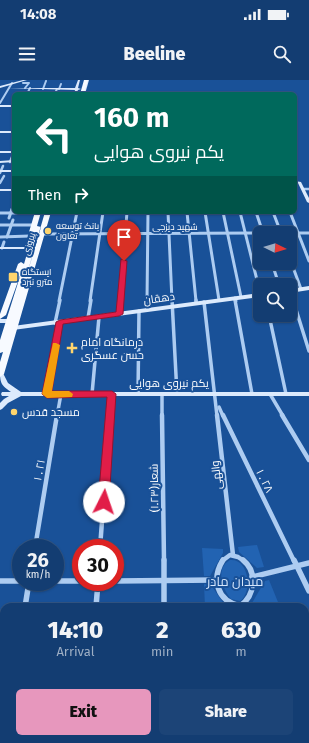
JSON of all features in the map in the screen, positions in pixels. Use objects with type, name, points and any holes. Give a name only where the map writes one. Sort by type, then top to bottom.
[{"type":"main road","points":[[6,81],[15,80]]},
{"type":"main road","points":[[77,92],[81,80]]},
{"type":"main road","points":[[84,92],[87,80]]},
{"type":"main road","points":[[0,86],[25,81]]},
{"type":"main road","points":[[9,88],[47,90],[78,89]]},
{"type":"main road","points":[[0,104],[12,106]]},
{"type":"main road","points":[[0,137],[2,132]]},
{"type":"main road","points":[[0,152],[12,152]]},
{"type":"main road","points":[[2,164],[12,162]]},
{"type":"main road","points":[[0,172],[12,171]]},
{"type":"main road","points":[[297,182],[303,189],[309,202]]},
{"type":"main road","points":[[0,190],[12,190]]},
{"type":"main road","points":[[2,246],[29,248],[30,236],[38,214]]},
{"type":"main road","name":"پیروزی","points":[[0,373],[9,321],[38,214]]},
{"type":"main road","name":"پیروزی","points":[[0,351],[42,234],[47,214]]},
{"type":"main road","points":[[0,317],[3,315],[22,270]]},
{"type":"main road","points":[[14,286],[21,281]]},
{"type":"main road","points":[[297,290],[309,288]]},
{"type":"main road","name":"دهقان","points":[[7,330],[238,298],[253,295]]},
{"type":"main road","points":[[0,321],[9,321]]},
{"type":"main road","points":[[0,373],[8,388],[20,394]]},
{"type":"main road","name":"یکم نیروی هوایی","points":[[4,394],[309,394]]},
{"type":"main road","points":[[0,407],[6,401],[20,394]]},
{"type":"street","points":[[25,81],[29,83],[25,88]]},
{"type":"street","points":[[43,89],[46,81]]},
{"type":"street","points":[[0,104],[12,83]]},
{"type":"street","points":[[56,92],[61,84]]},
{"type":"street","points":[[28,92],[30,88]]},
{"type":"street","points":[[0,172],[2,164]]},
{"type":"street","points":[[0,183],[4,176]]},
{"type":"street","points":[[303,189],[309,188]]},
{"type":"street","points":[[9,218],[12,208]]},
{"type":"street","points":[[0,213],[10,213]]},
{"type":"street","points":[[30,218],[31,214]]},
{"type":"street","points":[[47,394],[57,322],[77,214]]},
{"type":"street","points":[[88,318],[103,214]]},
{"type":"street","points":[[119,314],[127,214]]},
{"type":"street","points":[[147,310],[148,214]]},
{"type":"street","points":[[168,214],[177,394]]},
{"type":"street","points":[[187,214],[196,304]]},
{"type":"street","points":[[204,214],[218,300]]},
{"type":"street","points":[[223,214],[228,233],[252,394]]},
{"type":"street","points":[[240,214],[256,278]]},
{"type":"street","points":[[256,214],[259,226]]},
{"type":"street","points":[[274,214],[278,226]]},
{"type":"street","points":[[291,214],[309,260]]},
{"type":"street","points":[[7,237],[13,220]]},
{"type":"street","points":[[0,225],[34,225]]},
{"type":"street","name":"شهید دیزجی","points":[[42,234],[253,233]]},
{"type":"street","points":[[298,233],[309,233]]},
{"type":"street","points":[[0,237],[30,236]]},
{"type":"street","points":[[294,270],[301,289]]},
{"type":"street","name":"والهی","points":[[204,302],[216,394],[233,555]]},
{"type":"street","points":[[138,394],[139,311]]},
{"type":"street","points":[[297,313],[309,351]]},
{"type":"street","points":[[92,394],[100,317]]},
{"type":"street","points":[[270,322],[286,394]]},
{"type":"street","name":"۱ . ۲۱","points":[[37,539],[61,394]]},
{"type":"street","points":[[101,539],[112,394]]},
{"type":"street","name":"شعار(۱.۲۳)","points":[[162,394],[164,603]]},
{"type":"street","points":[[270,394],[309,460]]},
{"type":"street","name":"۱ . ۲۸","points":[[217,403],[309,591]]},
{"type":"street","points":[[230,603],[225,600],[219,589],[216,580],[216,572],[226,556],[233,555],[243,560],[252,577],[252,592],[246,603]]},
{"type":"street","points":[[252,577],[309,563]]},
{"type":"street","points":[[124,581],[216,580]]},
{"type":"street","points":[[0,581],[12,581]]},
{"type":"street","points":[[25,603],[27,591]]},
{"type":"street","points":[[96,603],[97,591]]},
{"type":"green space","points":[[257,545],[264,567],[257,568],[239,552],[238,547]]},
{"type":"green space","points":[[202,548],[223,549],[223,553],[210,576],[204,576]]},
{"type":"green space","name":"میدان مادر","points":[[230,560],[241,564],[247,576],[247,591],[240,601],[231,599],[223,584],[221,573],[225,564]]},
{"type":"green space","points":[[269,580],[278,603],[252,603],[265,581]]},
{"type":"green space","points":[[204,584],[211,585],[223,603],[205,603]]},
{"type":"slow traffic","points":[[56,345],[47,394],[69,394]]},
{"type":"place","name":"بانک توسعه تعاون","points":[[48,231]]},
{"type":"place","name":"ایستگاه مترو نبرد","points":[[13,277]]},
{"type":"place","name":"درمانگاه امام حسن عسگری","points":[[72,348]]},
{"type":"place","name":"مسجد قدس","points":[[14,412]]},
{"type":"route","points":[[104,502],[112,394],[47,394],[60,322],[119,314],[124,261]]}]
